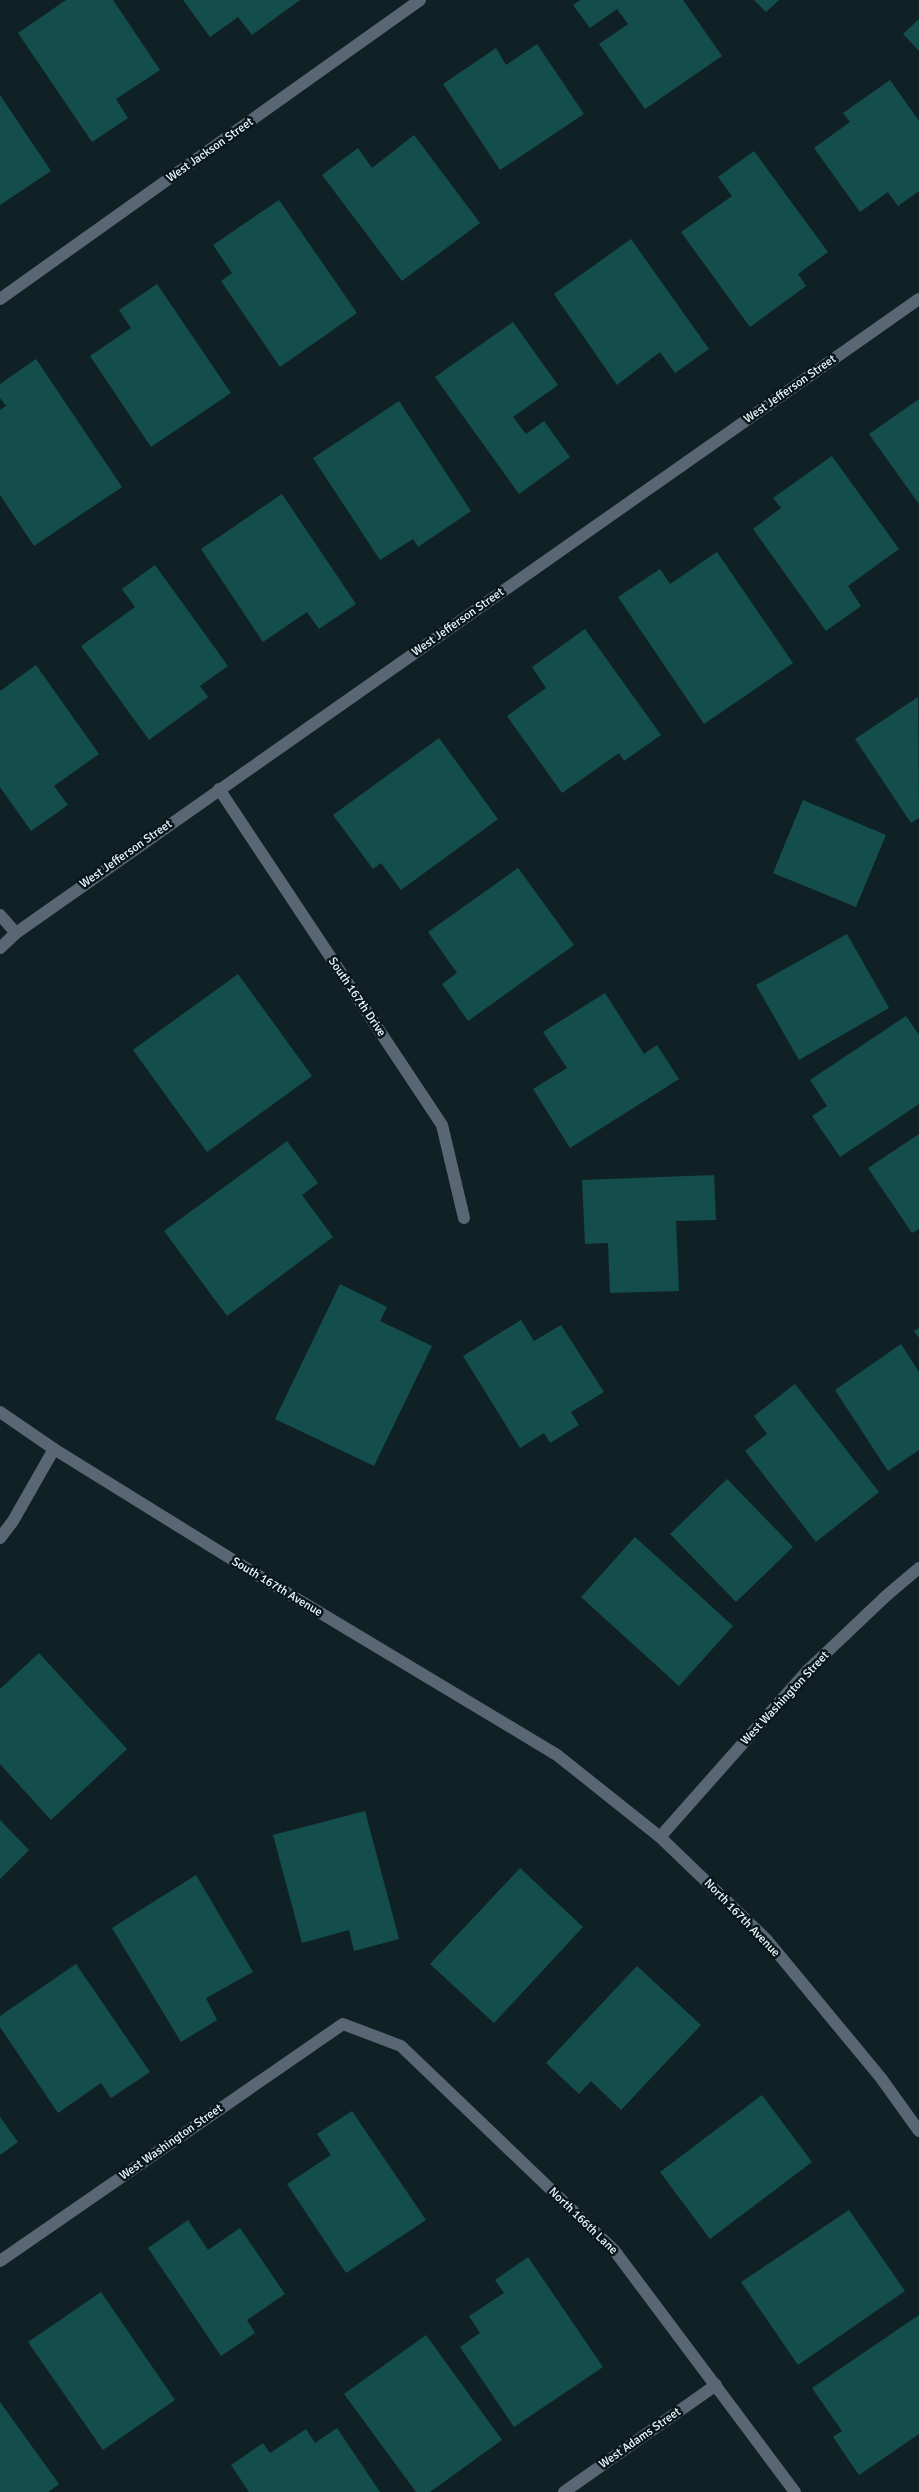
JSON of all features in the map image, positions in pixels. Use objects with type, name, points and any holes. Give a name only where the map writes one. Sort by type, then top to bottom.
[{"type":"street","name":"West Jackson Street","points":[[0,299],[420,0]]},
{"type":"street","name":"West Jefferson Street","points":[[0,948],[16,933],[219,789],[919,299]]},
{"type":"street","name":"South 167th Drive","points":[[219,789],[442,1125],[464,1218]]},
{"type":"street","points":[[0,916],[16,933]]},
{"type":"street","name":"South 167th Avenue","points":[[0,1412],[54,1449],[254,1574],[557,1755]]},
{"type":"street","points":[[0,1538],[13,1520],[54,1449]]},
{"type":"street","name":"West Washington Street","points":[[660,1836],[808,1670],[886,1596],[919,1568]]},
{"type":"street","name":"North 167th Avenue","points":[[557,1755],[660,1836],[766,1939],[881,2078],[919,2131]]},
{"type":"street","name":"West Washington Street","points":[[0,2261],[343,2024]]},
{"type":"street","name":"North 166th Lane","points":[[343,2024],[401,2046],[614,2250],[795,2492]]},
{"type":"street","name":"West Adams Street","points":[[564,2492],[716,2385]]},
{"type":"building","points":[[66,0],[113,0],[160,70],[116,99],[128,118],[92,142],[18,33]]},
{"type":"building","points":[[183,0],[300,0],[252,35],[238,17],[210,37]]},
{"type":"building","points":[[580,0],[683,0],[722,56],[645,109],[599,44],[628,24],[617,9],[590,28],[573,5]]},
{"type":"building","points":[[754,0],[779,0],[766,12]]},
{"type":"building","points":[[919,19],[919,51],[903,34]]},
{"type":"building","points":[[537,44],[584,114],[500,170],[443,84],[496,48],[506,65]]},
{"type":"building","points":[[890,80],[919,121],[919,191],[898,206],[888,192],[860,212],[814,148],[850,122],[843,113]]},
{"type":"building","points":[[0,95],[51,171],[0,205]]},
{"type":"building","points":[[414,135],[480,223],[402,281],[322,175],[358,148],[372,168]]},
{"type":"building","points":[[754,151],[828,252],[798,274],[806,286],[750,327],[681,232],[732,196],[718,177]]},
{"type":"building","points":[[279,200],[357,313],[280,367],[221,281],[232,273],[213,245]]},
{"type":"building","points":[[631,239],[709,349],[675,373],[660,352],[617,385],[554,294]]},
{"type":"building","points":[[157,284],[231,393],[151,447],[90,356],[131,328],[119,310]]},
{"type":"building","points":[[513,322],[558,385],[513,417],[526,434],[544,421],[570,457],[519,494],[435,377]]},
{"type":"building","points":[[36,359],[122,487],[34,546],[0,495],[0,410],[6,406],[0,398],[0,384]]},
{"type":"building","points":[[919,399],[919,504],[869,434]]},
{"type":"building","points":[[399,401],[471,511],[418,547],[413,539],[380,560],[313,458]]},
{"type":"building","points":[[832,456],[899,549],[848,586],[861,606],[826,631],[753,529],[781,508],[773,498]]},
{"type":"building","points":[[282,494],[356,604],[319,629],[307,612],[263,642],[201,549]]},
{"type":"building","points":[[717,552],[793,663],[704,724],[618,597],[660,569],[670,584]]},
{"type":"building","points":[[155,565],[228,666],[200,686],[208,697],[149,740],[81,646],[135,607],[122,589]]},
{"type":"building","points":[[585,629],[661,735],[624,761],[619,753],[562,793],[507,716],[546,688],[532,667]]},
{"type":"building","points":[[36,665],[99,754],[54,786],[68,805],[31,831],[0,787],[0,691]]},
{"type":"building","points":[[918,697],[919,818],[911,823],[855,739]]},
{"type":"building","points":[[439,738],[498,819],[401,890],[381,863],[373,869],[333,815]]},
{"type":"building","points":[[803,800],[886,835],[856,907],[773,873]]},
{"type":"building","points":[[518,868],[574,945],[468,1021],[442,984],[457,973],[428,932]]},
{"type":"building","points":[[847,934],[889,1008],[799,1060],[756,985]]},
{"type":"building","points":[[238,974],[312,1076],[207,1152],[133,1050]]},
{"type":"building","points":[[605,993],[644,1054],[657,1045],[679,1079],[570,1148],[533,1089],[567,1068],[543,1032]]},
{"type":"building","points":[[906,1016],[919,1035],[919,1104],[840,1157],[812,1116],[827,1106],[810,1080]]},
{"type":"building","points":[[919,1134],[919,1229],[912,1233],[868,1168]]},
{"type":"building","points":[[287,1141],[318,1183],[302,1195],[333,1237],[227,1316],[164,1231]]},
{"type":"building","points":[[714,1175],[716,1220],[676,1221],[679,1291],[610,1293],[608,1243],[585,1244],[582,1180]]},
{"type":"building","points":[[340,1284],[387,1307],[380,1321],[432,1346],[374,1466],[275,1419]]},
{"type":"building","points":[[521,1320],[534,1341],[561,1325],[604,1392],[571,1412],[579,1425],[550,1443],[544,1433],[520,1448],[463,1356]]},
{"type":"building","points":[[919,1328],[919,1338],[914,1331]]},
{"type":"building","points":[[901,1344],[919,1372],[919,1450],[888,1471],[835,1390]]},
{"type":"building","points":[[795,1384],[879,1492],[816,1542],[745,1451],[767,1434],[754,1416]]},
{"type":"building","points":[[727,1479],[793,1547],[736,1602],[670,1534]]},
{"type":"building","points":[[635,1537],[733,1626],[679,1686],[581,1597]]},
{"type":"building","points":[[39,1653],[127,1749],[51,1820],[0,1764],[0,1689]]},
{"type":"building","points":[[365,1811],[399,1939],[354,1951],[349,1930],[302,1943],[273,1835]]},
{"type":"building","points":[[0,1820],[29,1850],[0,1879]]},
{"type":"building","points":[[520,1868],[583,1927],[494,2023],[430,1964]]},
{"type":"building","points":[[196,1875],[253,1972],[206,1998],[217,2020],[181,2042],[112,1928]]},
{"type":"building","points":[[76,1964],[150,2072],[111,2098],[101,2083],[58,2113],[0,2027],[0,2016]]},
{"type":"building","points":[[637,1966],[701,2025],[621,2110],[591,2081],[579,2094],[546,2063]]},
{"type":"building","points":[[762,2095],[812,2162],[710,2239],[660,2172]]},
{"type":"building","points":[[352,2111],[426,2220],[346,2273],[287,2184],[331,2155],[317,2134]]},
{"type":"building","points":[[0,2117],[18,2142],[0,2155]]},
{"type":"building","points":[[849,2210],[905,2291],[798,2365],[741,2282]]},
{"type":"building","points":[[188,2220],[208,2250],[240,2228],[285,2294],[247,2320],[255,2333],[221,2356],[148,2248]]},
{"type":"building","points":[[528,2257],[603,2367],[514,2427],[460,2347],[480,2333],[469,2316],[504,2293],[495,2280]]},
{"type":"building","points":[[101,2292],[175,2400],[103,2450],[28,2342]]},
{"type":"building","points":[[919,2315],[919,2434],[859,2475],[833,2437],[842,2431],[812,2388]]},
{"type":"building","points":[[426,2335],[502,2440],[430,2492],[416,2492],[344,2394]]},
{"type":"building","points":[[0,2402],[59,2484],[48,2492],[0,2492]]},
{"type":"building","points":[[337,2428],[380,2492],[249,2492],[231,2465],[263,2443],[270,2453],[306,2429],[315,2443]]}]
